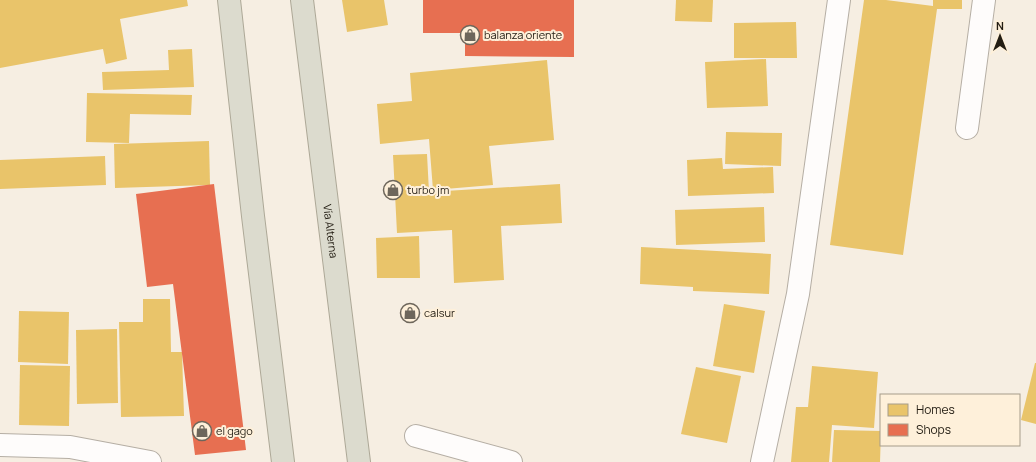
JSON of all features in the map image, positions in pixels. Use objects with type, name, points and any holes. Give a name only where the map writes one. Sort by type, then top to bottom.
[{"type":"highway","points":[[229,0],[253,216],[283,462]]},
{"type":"highway","name":"Vía Alterna","points":[[302,0],[359,462]]},
{"type":"street","points":[[762,462],[798,294],[839,0]]},
{"type":"street","points":[[967,128],[984,0]]},
{"type":"street","points":[[416,436],[511,462]]},
{"type":"street","points":[[0,444],[70,447],[150,462]]},
{"type":"building: Homes","points":[[0,0],[187,0],[188,6],[120,19],[127,59],[106,64],[103,49],[0,68]]},
{"type":"building: Homes","points":[[342,0],[384,0],[388,25],[347,32]]},
{"type":"building: Homes","points":[[676,0],[713,0],[712,22],[675,21]]},
{"type":"building: Homes","points":[[864,0],[886,0],[933,6],[933,0],[962,0],[962,9],[937,9],[903,255],[830,245]]},
{"type":"building: Homes","points":[[796,22],[797,58],[734,58],[734,23]]},
{"type":"building: Homes","points":[[192,49],[194,87],[103,90],[102,72],[169,70],[168,50]]},
{"type":"building: Homes","points":[[766,59],[768,106],[707,108],[705,62]]},
{"type":"building: Homes","points":[[547,60],[554,140],[489,146],[493,185],[433,190],[429,139],[380,144],[377,104],[412,101],[410,73]]},
{"type":"building: Homes","points":[[87,93],[192,95],[191,115],[130,114],[129,143],[86,142]]},
{"type":"building: Homes","points":[[726,132],[782,133],[781,166],[725,164]]},
{"type":"building: Homes","points":[[209,141],[210,185],[115,188],[114,144]]},
{"type":"building: Homes","points":[[427,154],[429,192],[560,184],[562,223],[501,226],[504,280],[454,283],[452,230],[397,233],[393,155]]},
{"type":"building: Homes","points":[[105,156],[106,185],[0,189],[0,160]]},
{"type":"building: Homes","points":[[722,158],[723,169],[773,167],[774,193],[688,196],[687,160]]},
{"type":"building: Homes","points":[[764,207],[765,242],[676,245],[675,210]]},
{"type":"building: Homes","points":[[419,236],[420,278],[377,278],[376,238]]},
{"type":"building: Homes","points":[[641,247],[771,254],[769,294],[693,291],[693,287],[640,284]]},
{"type":"building: Homes","points":[[143,299],[170,299],[171,352],[182,352],[184,416],[121,417],[119,322],[143,322]]},
{"type":"building: Homes","points":[[724,304],[765,311],[754,373],[713,366]]},
{"type":"building: Homes","points":[[19,311],[69,312],[68,364],[18,362]]},
{"type":"building: Homes","points":[[117,329],[118,403],[77,404],[76,330]]},
{"type":"building: Homes","points":[[1036,363],[1036,424],[1021,420]]},
{"type":"building: Homes","points":[[20,365],[70,366],[69,426],[19,425]]},
{"type":"building: Homes","points":[[812,366],[878,372],[874,428],[832,425],[829,462],[791,462],[796,407],[808,407]]},
{"type":"building: Homes","points":[[696,367],[741,376],[727,443],[681,434]]},
{"type":"building: Homes","points":[[834,430],[880,431],[880,462],[832,462]]},
{"type":"building: Shops","points":[[423,0],[574,0],[574,57],[465,56],[465,33],[423,33]]},
{"type":"building: Shops","points":[[214,184],[246,450],[195,455],[173,284],[147,287],[136,194]]},
{"type":"place","name":"balanza oriente","points":[[470,35]]},
{"type":"place","name":"turbo jm","points":[[393,190]]},
{"type":"place","name":"calsur","points":[[410,313]]},
{"type":"place","name":"el gago","points":[[202,431]]}]
